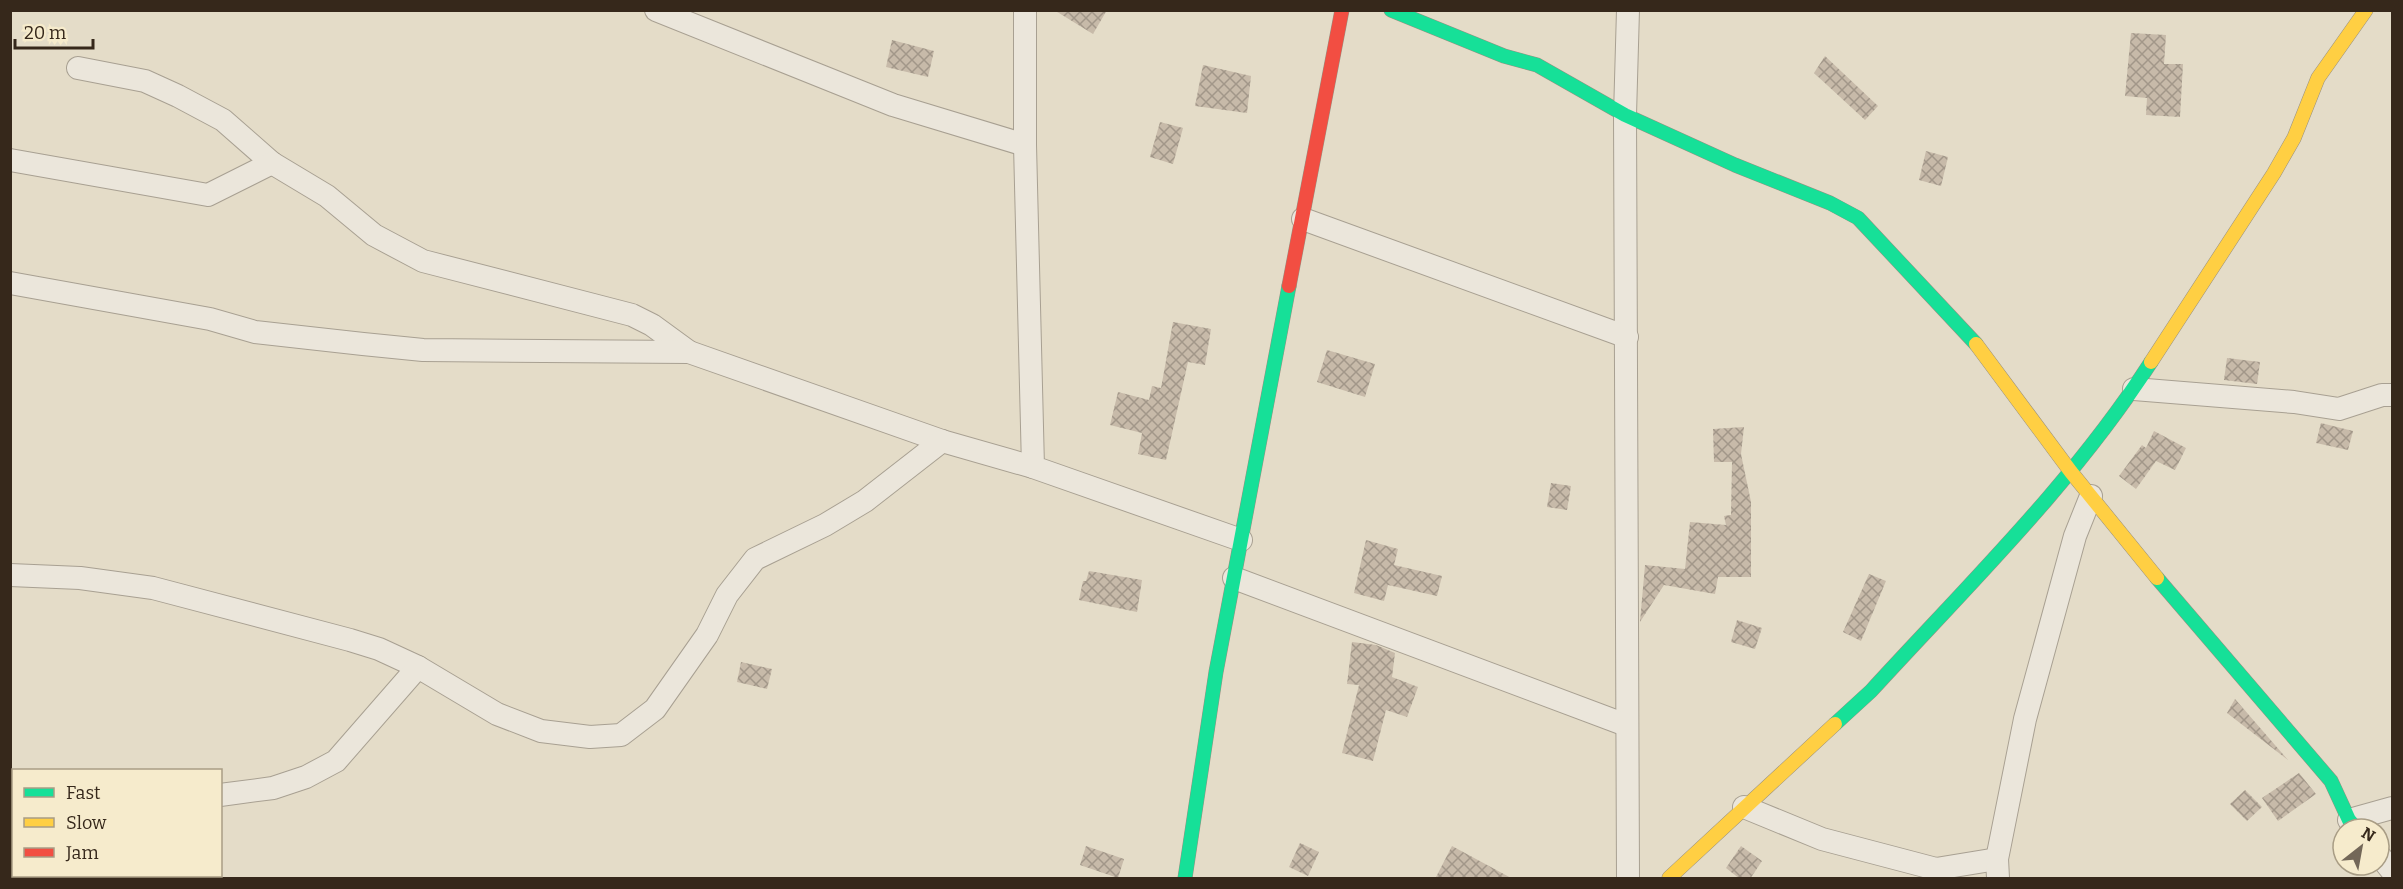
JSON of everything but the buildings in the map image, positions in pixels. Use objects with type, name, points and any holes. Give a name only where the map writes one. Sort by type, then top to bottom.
[{"type":"street","points":[[656,10],[893,105],[1025,145]]},
{"type":"street","points":[[1025,10],[1025,145],[1033,467]]},
{"type":"street","points":[[1185,879],[1216,672],[1342,10]]},
{"type":"street","points":[[1391,10],[1504,56],[1537,65],[1625,115],[1735,165],[1830,203],[1858,218],[1889,248],[1971,338],[2071,472],[2198,628],[2331,781],[2349,817]]},
{"type":"street","points":[[1628,10],[1625,115],[1628,879]]},
{"type":"street","points":[[1669,879],[1744,807],[1871,692],[2071,472],[2134,389],[2274,173],[2294,138],[2318,78],[2366,10]]},
{"type":"street","points":[[78,68],[145,81],[223,120],[272,163],[327,196],[374,235],[423,261],[632,315],[652,325],[689,352],[942,441],[1033,467],[1241,540]]},
{"type":"street","points":[[10,160],[208,195],[272,163]]},
{"type":"street","points":[[1303,219],[1627,337]]},
{"type":"street","points":[[10,283],[210,319],[255,332],[383,346],[423,350],[689,352]]},
{"type":"street","points":[[2134,389],[2294,402],[2339,409],[2382,395],[2392,395]]},
{"type":"street","points":[[10,575],[80,578],[153,588],[379,649],[418,667],[497,714],[541,731],[590,737],[621,735],[655,709],[707,635],[727,595],[755,559],[825,525],[865,501],[942,441]]},
{"type":"street","points":[[1744,807],[1822,839],[1936,869],[1997,869],[2025,719],[2075,536],[2091,496]]},
{"type":"street","points":[[1234,578],[1626,725]]},
{"type":"street","points":[[222,795],[273,788],[306,777],[336,761],[418,667]]},
{"type":"street","points":[[2370,817],[2392,808]]},
{"type":"traffic: fast","points":[[1391,10],[1504,56],[1537,65],[1625,115],[1735,165],[1830,203],[1858,218],[1976,344]]},
{"type":"traffic: fast","points":[[1185,878],[1216,672],[1289,286]]},
{"type":"traffic: fast","points":[[1835,724],[1871,691],[2054,491],[2121,407],[2151,362]]},
{"type":"traffic: fast","points":[[2157,578],[2331,781],[2348,817]]},
{"type":"traffic: slow","points":[[2151,362],[2274,173],[2294,138],[2318,78],[2366,10]]},
{"type":"traffic: slow","points":[[1976,344],[2071,472],[2157,578]]},
{"type":"traffic: slow","points":[[1669,878],[1835,724]]},
{"type":"traffic: jam","points":[[1289,286],[1342,10]]}]
